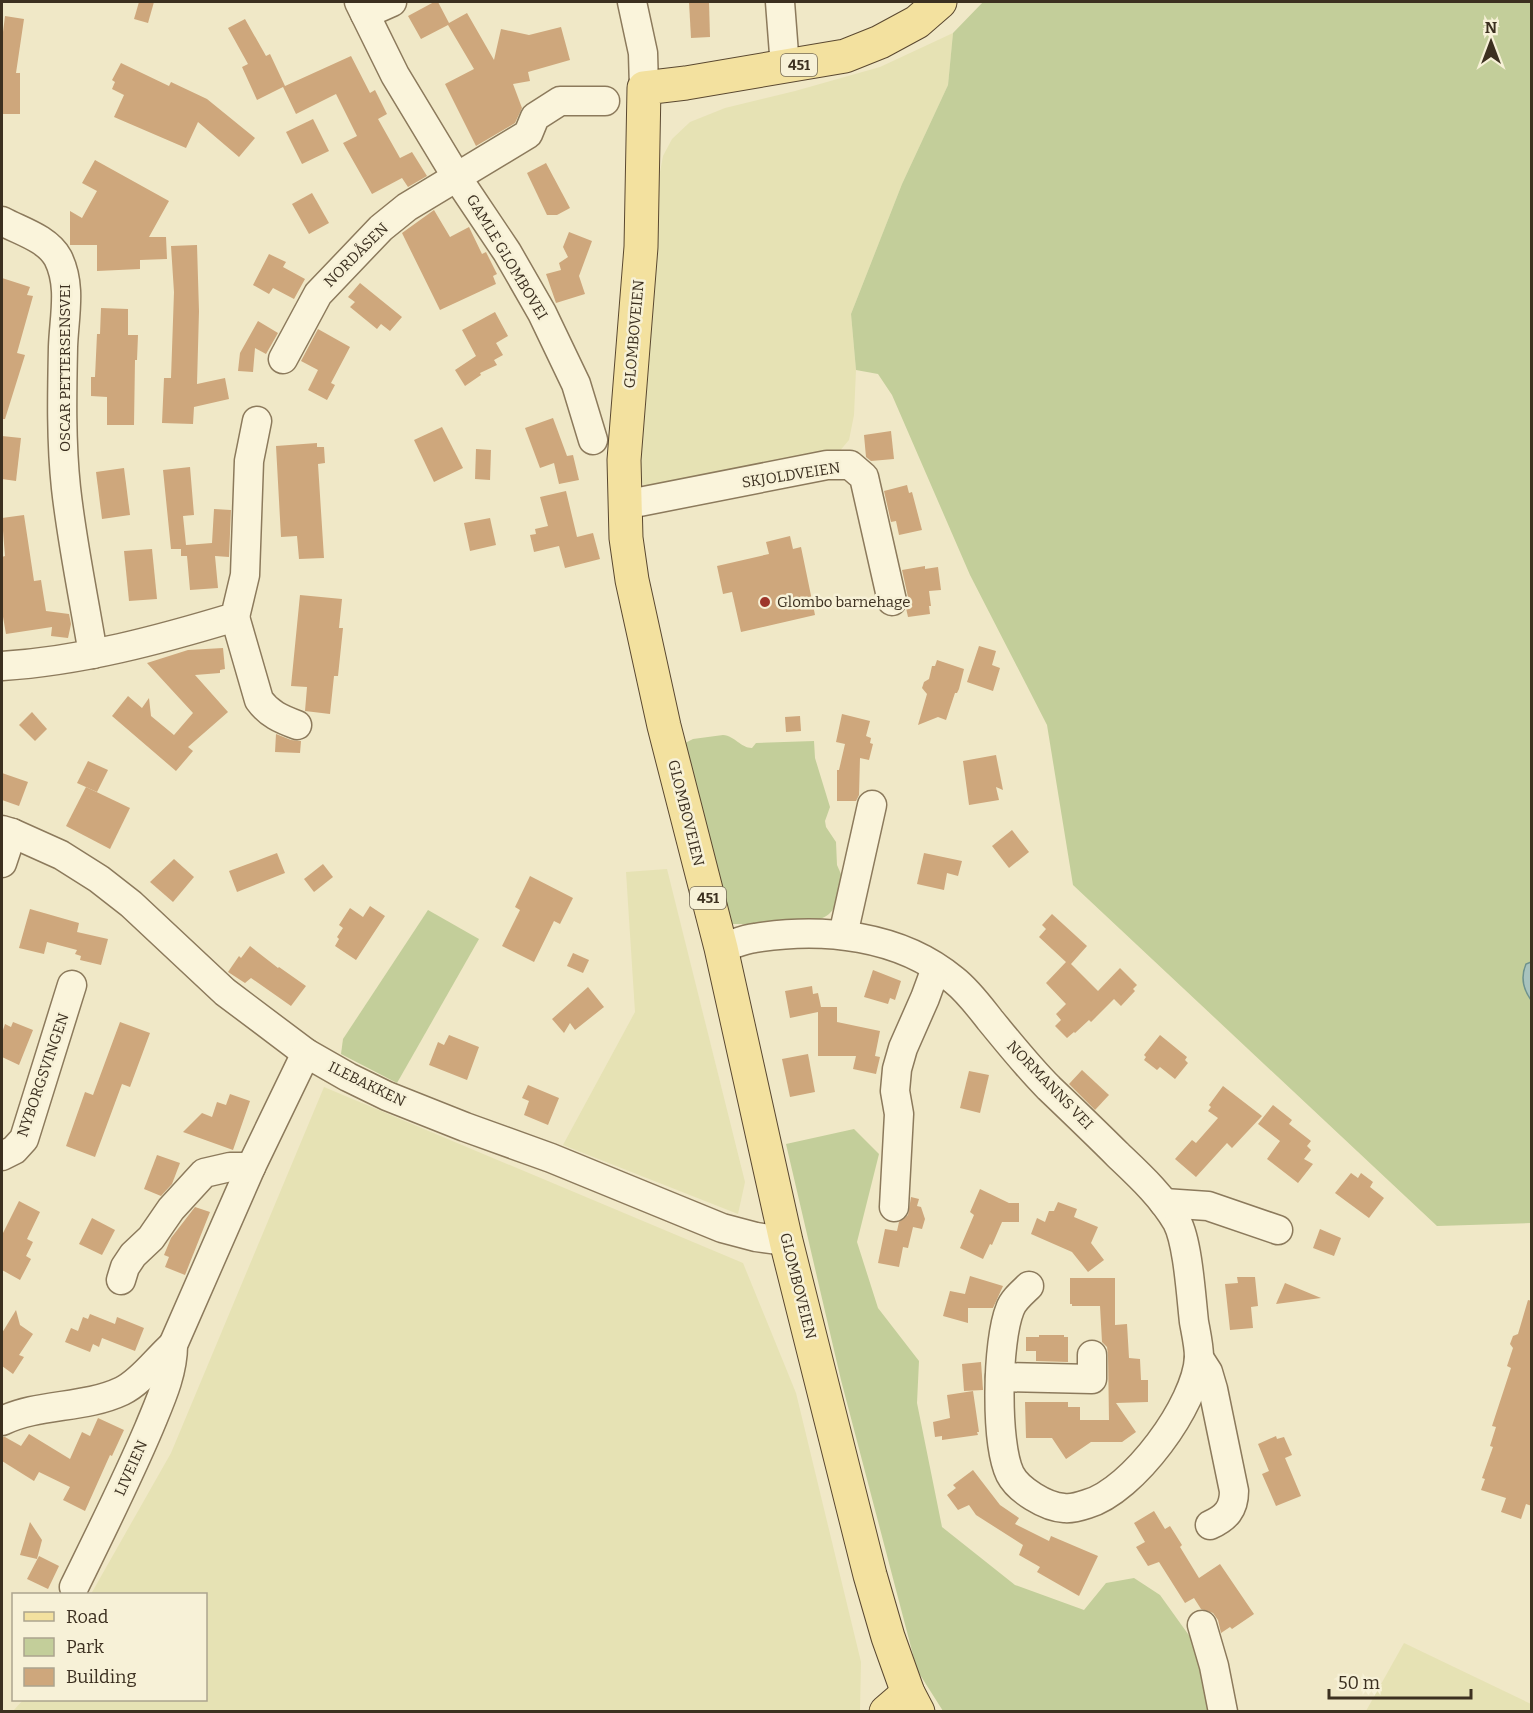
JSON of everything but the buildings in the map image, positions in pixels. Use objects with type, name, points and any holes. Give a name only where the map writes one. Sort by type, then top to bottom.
[{"type":"main road","name":"451","points":[[644,88],[686,84],[845,56],[880,42],[916,22],[940,2]]},
{"type":"main road","name":"GLOMBOVEIEN","points":[[644,88],[641,247],[627,418],[624,505],[626,538],[645,646],[721,948],[786,1241],[904,1705]]},
{"type":"street","name":"GAMLE GLOMBOVEI","points":[[392,2],[362,8],[395,75],[456,176],[507,252],[542,313],[576,384],[593,441]]},
{"type":"street","name":"GLOMBOVEIEN","points":[[632,2],[643,53],[644,88]]},
{"type":"street","points":[[780,2],[785,67]]},
{"type":"street","points":[[456,176],[528,134],[535,117],[560,101],[605,100]]},
{"type":"street","name":"NORDÅSEN","points":[[283,359],[318,294],[381,228],[407,207],[456,176]]},
{"type":"street","name":"OSCAR PETTERSENSVEI","points":[[2,221],[42,241],[57,257],[64,275],[67,298],[62,412],[66,489],[93,654]]},
{"type":"street","points":[[257,421],[249,461],[245,575],[235,617],[259,700],[277,717],[297,725]]},
{"type":"street","name":"SKJOLDVEIEN","points":[[624,505],[827,465],[850,465],[864,477],[892,601]]},
{"type":"street","points":[[2,666],[93,654],[189,632],[235,617]]},
{"type":"street","points":[[843,935],[872,805]]},
{"type":"street","points":[[2,863],[7,832]]},
{"type":"street","name":"ILEBAKKEN","points":[[7,832],[61,855],[99,879],[131,904],[225,992],[306,1053],[387,1096],[551,1158],[722,1228],[756,1238],[786,1241]]},
{"type":"street","name":"NORMANNS VEI","points":[[721,948],[754,938],[796,934],[843,935],[891,945],[914,955],[954,980],[1041,1080],[1132,1168],[1164,1203],[1178,1225],[1186,1260],[1199,1358],[1190,1392],[1171,1426],[1146,1461],[1116,1491],[1090,1504],[1065,1508],[1045,1504],[1027,1492],[1011,1476],[1000,1437],[1000,1377],[1003,1341],[1010,1307],[1029,1286]]},
{"type":"street","points":[[894,1207],[899,1114],[895,1091],[897,1069],[903,1048],[936,968]]},
{"type":"street","name":"NYBORGSVINGEN","points":[[2,1156],[14,1150],[24,1139],[72,985]]},
{"type":"street","name":"LIVEIEN","points":[[74,1587],[134,1463],[162,1395],[173,1358],[173,1345],[251,1167],[306,1053]]},
{"type":"street","points":[[121,1280],[125,1267],[133,1256],[151,1238],[171,1209],[204,1173],[230,1167],[251,1167]]},
{"type":"street","points":[[1164,1203],[1208,1206],[1278,1230]]},
{"type":"street","name":"LIVEIEN","points":[[2,1421],[29,1410],[100,1399],[124,1390],[173,1345]]},
{"type":"street","points":[[1000,1377],[1092,1379],[1092,1355]]},
{"type":"street","name":"NORMANNS VEI","points":[[1199,1358],[1208,1372],[1213,1389],[1234,1491],[1232,1507],[1228,1513],[1222,1520],[1210,1525]]},
{"type":"street","points":[[1202,1625],[1214,1666],[1223,1712]]},
{"type":"shaded area","points":[[953,33],[948,85],[902,184],[851,314],[856,370],[854,415],[849,440],[838,453],[645,488],[639,476],[660,172],[663,156],[672,139],[690,122],[725,108],[880,67]]},
{"type":"shaded area","points":[[667,869],[745,1182],[738,1214],[563,1145],[635,1012],[626,872]]},
{"type":"shaded area","points":[[324,1087],[743,1263],[796,1393],[861,1662],[860,1711],[13,1711],[22,1701],[207,1701],[207,1593],[92,1593],[171,1453]]},
{"type":"shaded area","points":[[1404,1643],[1531,1704],[1531,1711],[1366,1711]]},
{"type":"green space","points":[[983,2],[1531,2],[1531,1223],[1437,1226],[1073,885],[1047,725],[970,575],[892,395],[878,374],[856,370],[851,314],[902,184],[948,85],[953,33]]},
{"type":"green space","points":[[723,735],[752,748],[756,743],[814,741],[815,758],[830,807],[825,821],[826,827],[836,842],[837,865],[844,881],[835,907],[829,914],[796,923],[728,924],[683,744],[693,739]]},
{"type":"green space","points":[[428,910],[479,939],[397,1083],[341,1054],[343,1039]]},
{"type":"green space","points":[[854,1129],[879,1154],[857,1242],[878,1308],[919,1361],[917,1403],[942,1527],[1015,1585],[1084,1610],[1106,1583],[1134,1578],[1160,1595],[1193,1641],[1210,1703],[1210,1711],[943,1711],[917,1670],[841,1380],[786,1144]]},
{"type":"water","points":[[1532,962],[1531,1000],[1524,987],[1523,979],[1526,964]]},
{"type":"place","name":"Glombo barnehage","points":[[765,602]]}]
